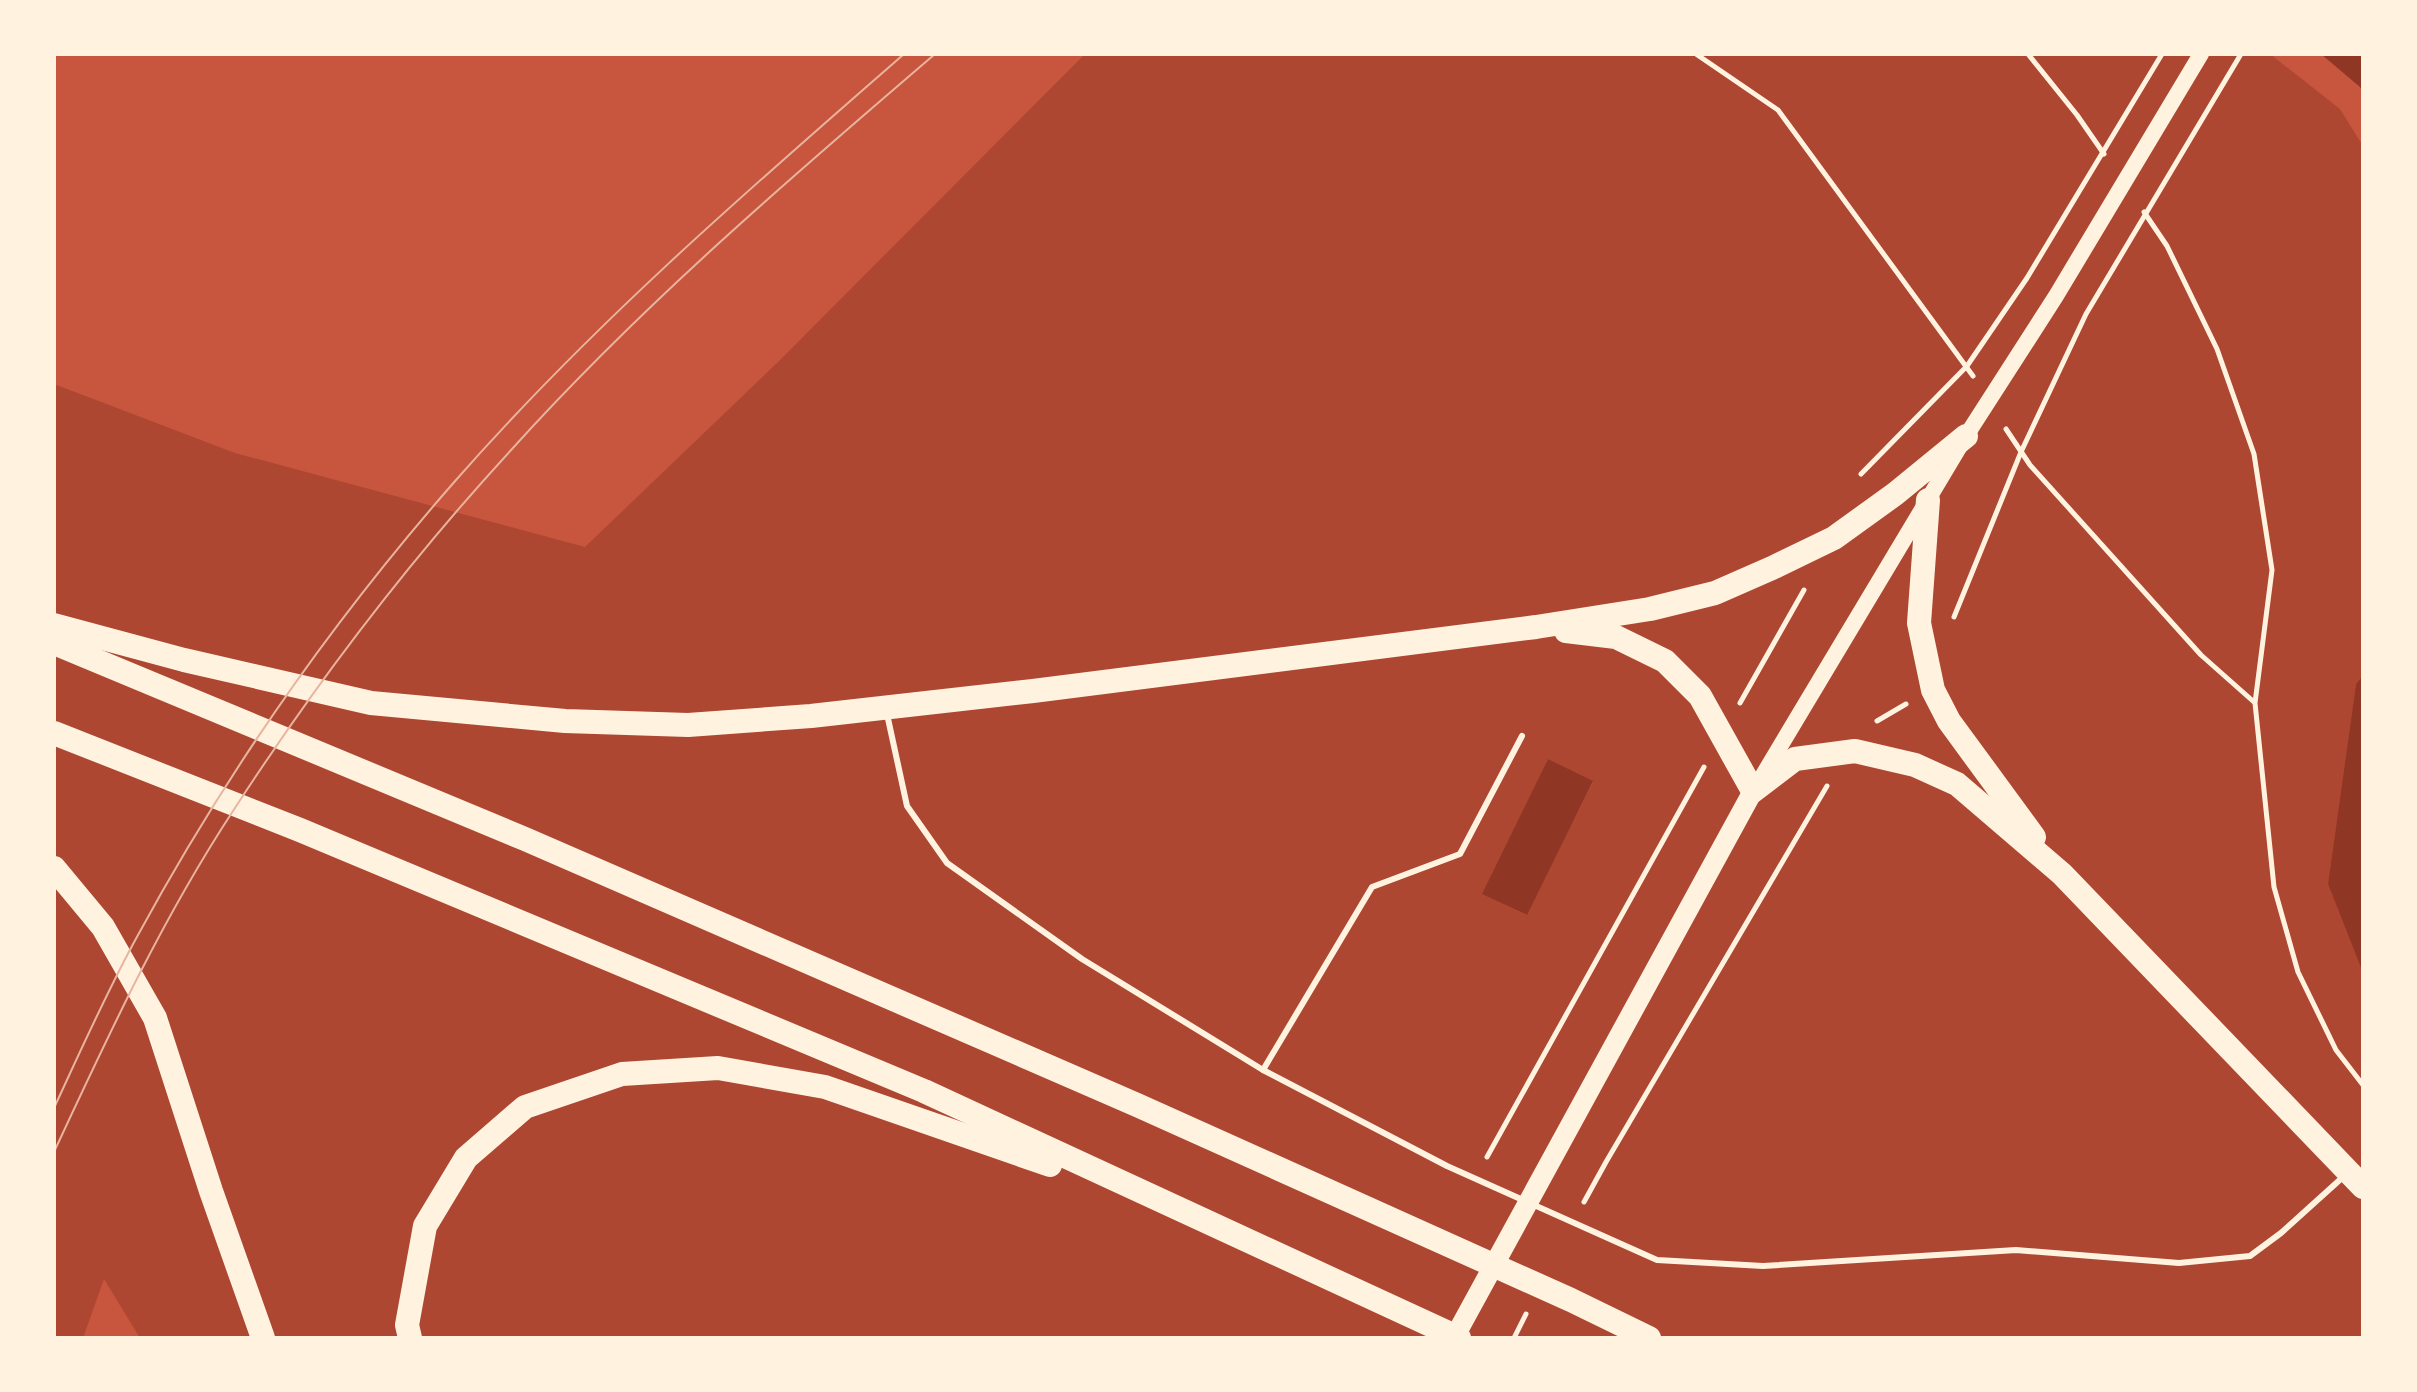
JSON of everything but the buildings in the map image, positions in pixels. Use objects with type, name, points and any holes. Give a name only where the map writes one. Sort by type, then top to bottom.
[{"type":"highway","points":[[54,625],[184,660],[371,703],[565,721],[688,725],[811,716],[1536,627],[1650,609],[1715,593],[1834,538],[1895,494],[1966,436]]},
{"type":"highway","points":[[1928,500],[1919,623],[1933,690],[1949,721],[2062,874]]},
{"type":"highway","points":[[1536,627],[1616,637],[1665,661],[1700,696],[1753,791],[1795,759],[1855,751],[1915,765],[1957,784],[2062,874],[2356,1179]]},
{"type":"highway","points":[[54,643],[525,839],[758,940],[1151,1112],[1556,1293],[1649,1338]]},
{"type":"highway","points":[[54,733],[329,842],[924,1091],[1457,1338]]},
{"type":"highway","points":[[54,868],[103,927],[155,1018],[263,1338]]},
{"type":"highway","points":[[410,1338],[407,1325],[425,1226],[466,1158],[525,1107],[622,1074],[718,1068],[825,1087],[1171,1207]]},
{"type":"main road","points":[[1457,1338],[1562,1137],[1753,791],[2201,54]]},
{"type":"lane","points":[[885,707],[907,806],[947,863],[1082,959],[1263,1070],[1447,1166],[1657,1260],[1763,1266],[2016,1250],[2179,1263],[2250,1256],[2356,1179]]},
{"type":"lane","points":[[1263,1070],[1372,887],[1460,854],[1522,736]]},
{"type":"path","points":[[1696,54],[1778,110],[1967,366],[2027,278],[2162,54]]},
{"type":"path","points":[[2028,54],[2077,115]]},
{"type":"path","points":[[1953,621],[2021,452],[2086,314],[2241,54]]},
{"type":"path","points":[[2167,246],[2217,349],[2254,454],[2272,570],[2255,703],[2274,887],[2298,972],[2336,1050],[2363,1085]]},
{"type":"path","points":[[2021,452],[2201,655],[2255,703]]},
{"type":"path","points":[[1584,1203],[1834,775],[1878,720],[1933,690]]},
{"type":"path","points":[[1514,1338],[1528,1311]]},
{"type":"shaded area","points":[[1085,54],[2270,54],[2340,109],[2363,146],[2363,675],[2356,684],[2328,884],[2363,973],[2363,1338],[140,1338],[104,1279],[83,1338],[54,1338],[54,384],[235,453],[585,547],[778,362]],"holes":[[[1548,759],[1593,782],[1526,915],[1483,894]]]},
{"type":"shaded area","points":[[2321,54],[2363,54],[2363,92],[2360,87]]},
{"type":"shaded area","points":[[2363,675],[2363,973],[2328,884],[2356,684]]},
{"type":"shaded area","points":[[1548,759],[1593,781],[1527,915],[1482,894]]},
{"type":"tram line","points":[[54,1108],[127,956],[208,815],[284,699],[367,587],[456,480],[562,367],[730,207],[904,54]]},
{"type":"tram line","points":[[54,1152],[137,978],[207,852],[297,716],[400,579],[512,449],[612,345],[771,196],[935,54]]}]
